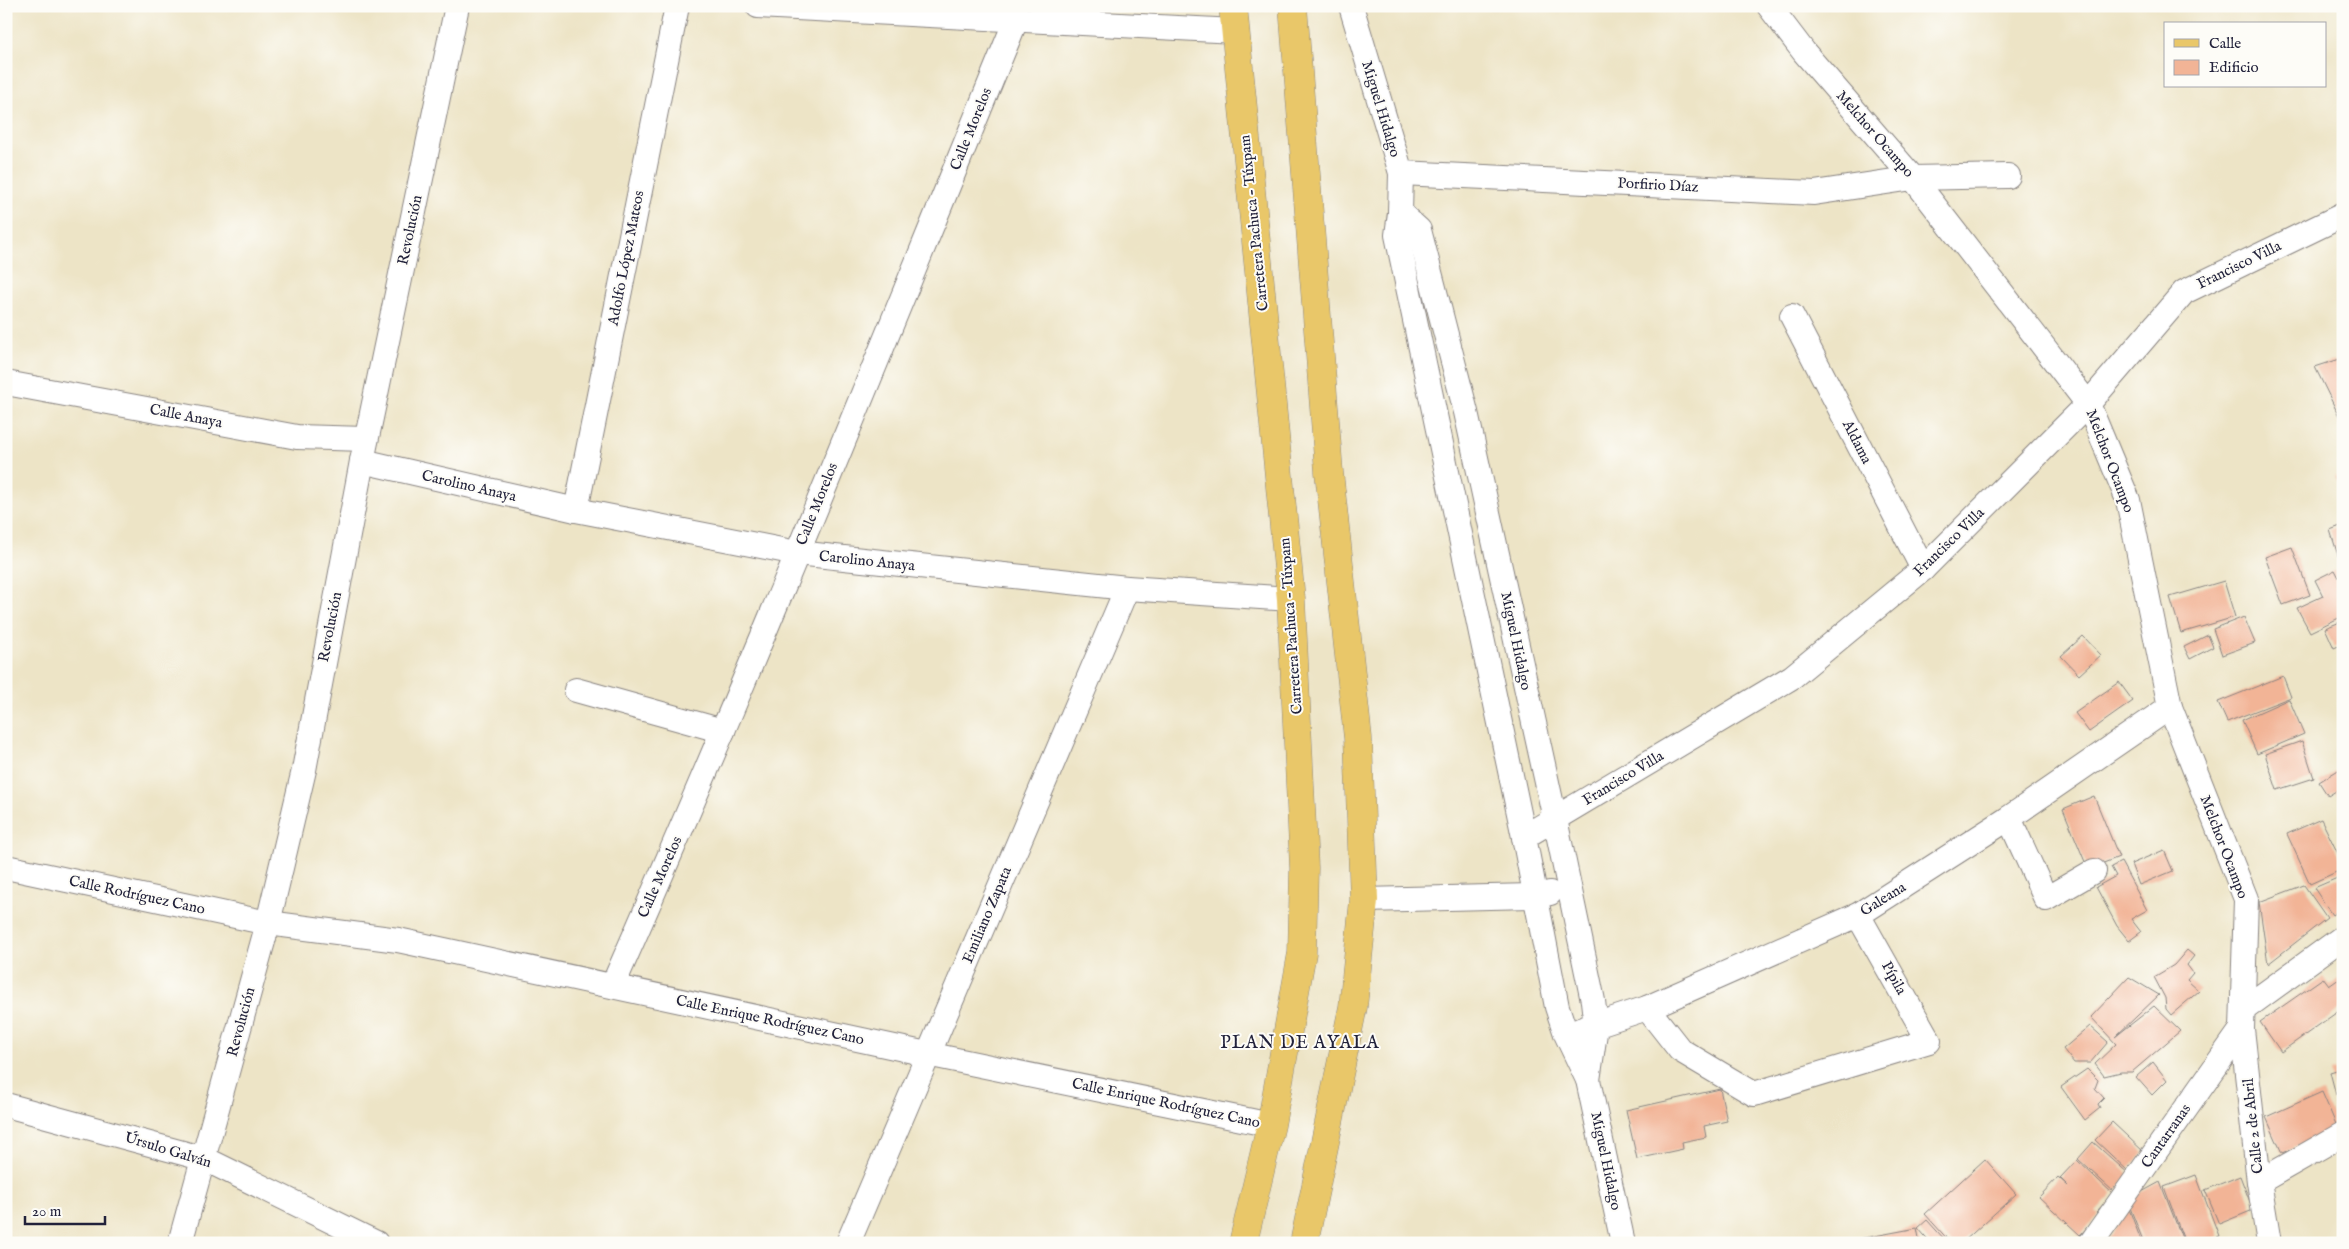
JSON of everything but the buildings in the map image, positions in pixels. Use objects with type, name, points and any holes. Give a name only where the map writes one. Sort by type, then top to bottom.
[{"type":"main road","points":[[1293,6],[1330,472],[1358,738],[1364,900],[1353,1007],[1304,1243]]},
{"type":"main road","name":"Carretera Pachuca - Túxpam","points":[[1234,18],[1291,599],[1304,868],[1302,952],[1271,1124],[1243,1243]]},
{"type":"street","name":"Revolución","points":[[180,1243],[205,1159],[268,923],[304,770],[364,450],[457,6]]},
{"type":"street","name":"Adolfo López Mateos","points":[[576,510],[677,6]]},
{"type":"street","points":[[758,6],[1016,20],[1234,18]]},
{"type":"street","name":"Miguel Hidalgo","points":[[1351,6],[1401,173],[1400,213],[1397,235],[1524,837],[1556,1007],[1566,1034],[1588,1080],[1623,1243]]},
{"type":"street","name":"Melchor Ocampo","points":[[1769,6],[1804,52],[1913,178],[2088,404],[2128,500],[2170,706],[2246,899],[2243,1019]]},
{"type":"street","name":"Calle Morelos","points":[[612,985],[797,553],[1016,20]]},
{"type":"street","name":"Porfirio Díaz","points":[[1401,173],[1814,193],[1913,178],[2008,176]]},
{"type":"street","name":"Miguel Hidalgo","points":[[1400,213],[1419,230],[1474,451],[1555,819],[1593,1001],[1596,1026],[1588,1080]]},
{"type":"street","name":"Francisco Villa","points":[[1524,837],[1792,677],[1923,569],[2088,404],[2184,292],[2343,215]]},
{"type":"street","name":"Aldama","points":[[1792,316],[1923,569]]},
{"type":"street","name":"Calle Anaya","points":[[6,382],[364,450]]},
{"type":"street","name":"Carolino Anaya","points":[[364,450],[576,510],[797,553],[1127,588],[1291,599]]},
{"type":"street","points":[[1444,457],[1474,451]]},
{"type":"street","name":"Emiliano Zapata","points":[[848,1243],[1127,588]]},
{"type":"street","points":[[576,690],[722,731]]},
{"type":"street","name":"Galeana","points":[[1566,1034],[1596,1026],[1647,1008],[1858,915],[2009,818],[2170,706]]},
{"type":"street","points":[[2009,818],[2046,900],[2094,871]]},
{"type":"street","name":"Calle Rodríguez Cano","points":[[6,867],[268,923]]},
{"type":"street","points":[[1364,900],[1536,896],[1570,889]]},
{"type":"street","name":"Pípila","points":[[1647,1008],[1680,1050],[1754,1094],[1929,1041],[1858,915]]},
{"type":"street","name":"Calle Enrique Rodríguez Cano","points":[[268,923],[398,940],[927,1054],[1271,1124]]},
{"type":"street","name":"Cantarranas","points":[[2091,1243],[2243,1019],[2343,937]]},
{"type":"street","name":"Calle 2 de Abril","points":[[2243,1019],[2259,1182],[2269,1243]]},
{"type":"street","name":"Úrsulo Galván","points":[[6,1105],[205,1159],[376,1243]]},
{"type":"street","points":[[2259,1182],[2343,1134]]},
{"type":"district","name":"PLAN DE AYALA","points":[[1300,1043]]}]
